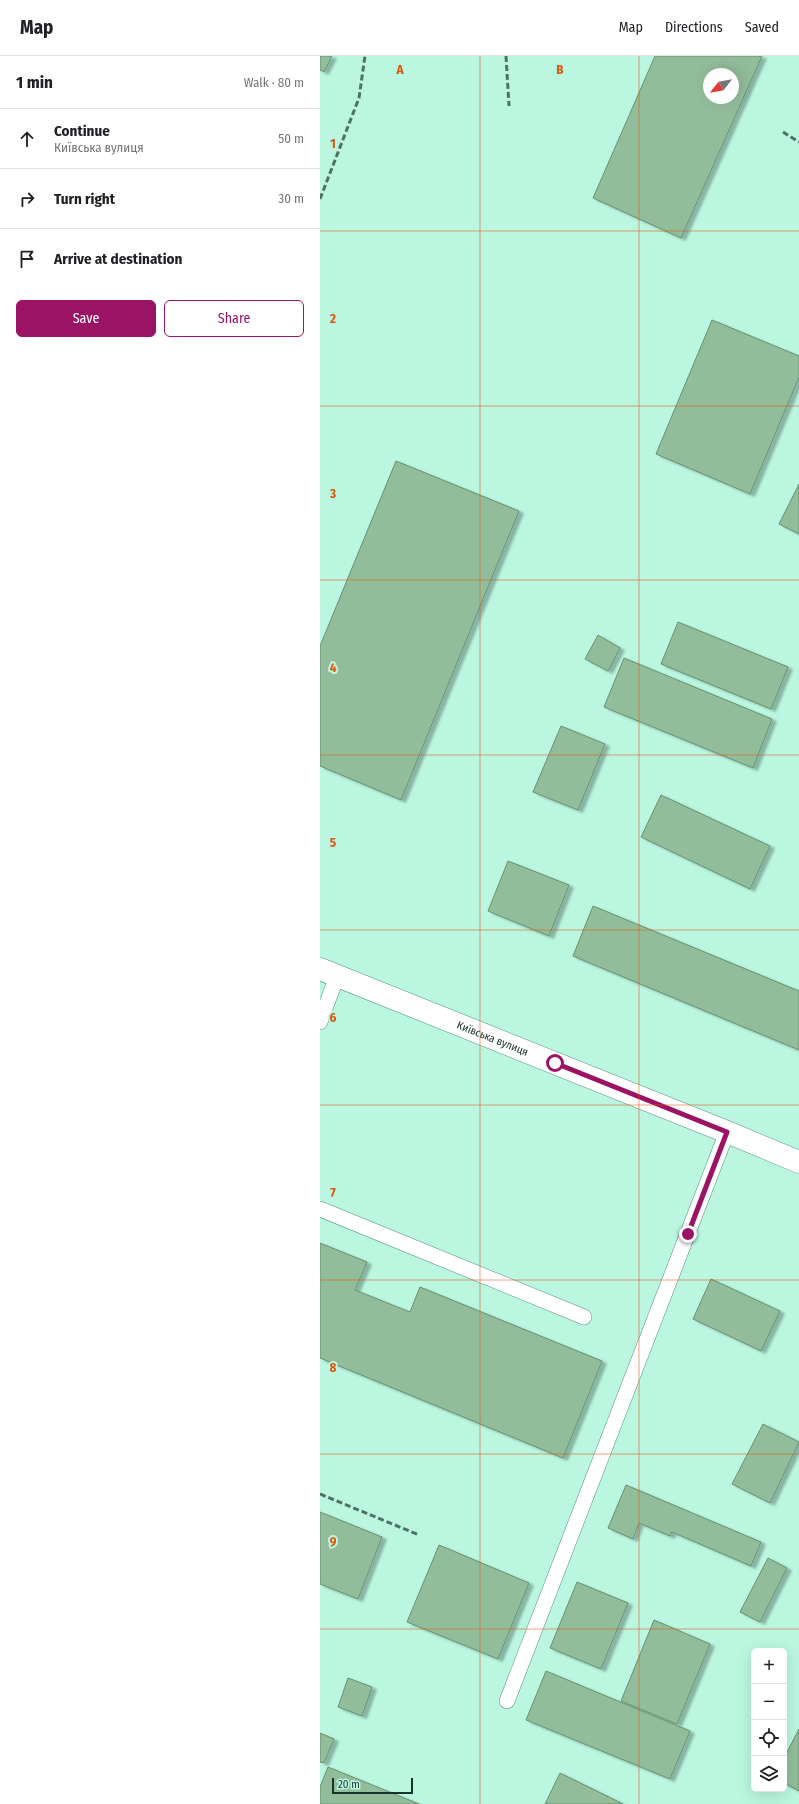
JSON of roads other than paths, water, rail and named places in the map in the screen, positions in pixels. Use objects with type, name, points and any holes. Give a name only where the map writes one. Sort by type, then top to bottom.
[{"type":"main road","name":"Київська вулиця","points":[[328,972],[799,1162]]},
{"type":"lane","points":[[320,1022],[328,972]]},
{"type":"lane","points":[[507,1701],[727,1132]]},
{"type":"lane","points":[[320,1209],[584,1317]]},
{"type":"railway","points":[[320,199],[359,98],[365,56]]},
{"type":"railway","points":[[506,56],[509,106]]},
{"type":"railway","points":[[783,132],[799,142]]},
{"type":"railway","points":[[320,1494],[419,1535]]}]
